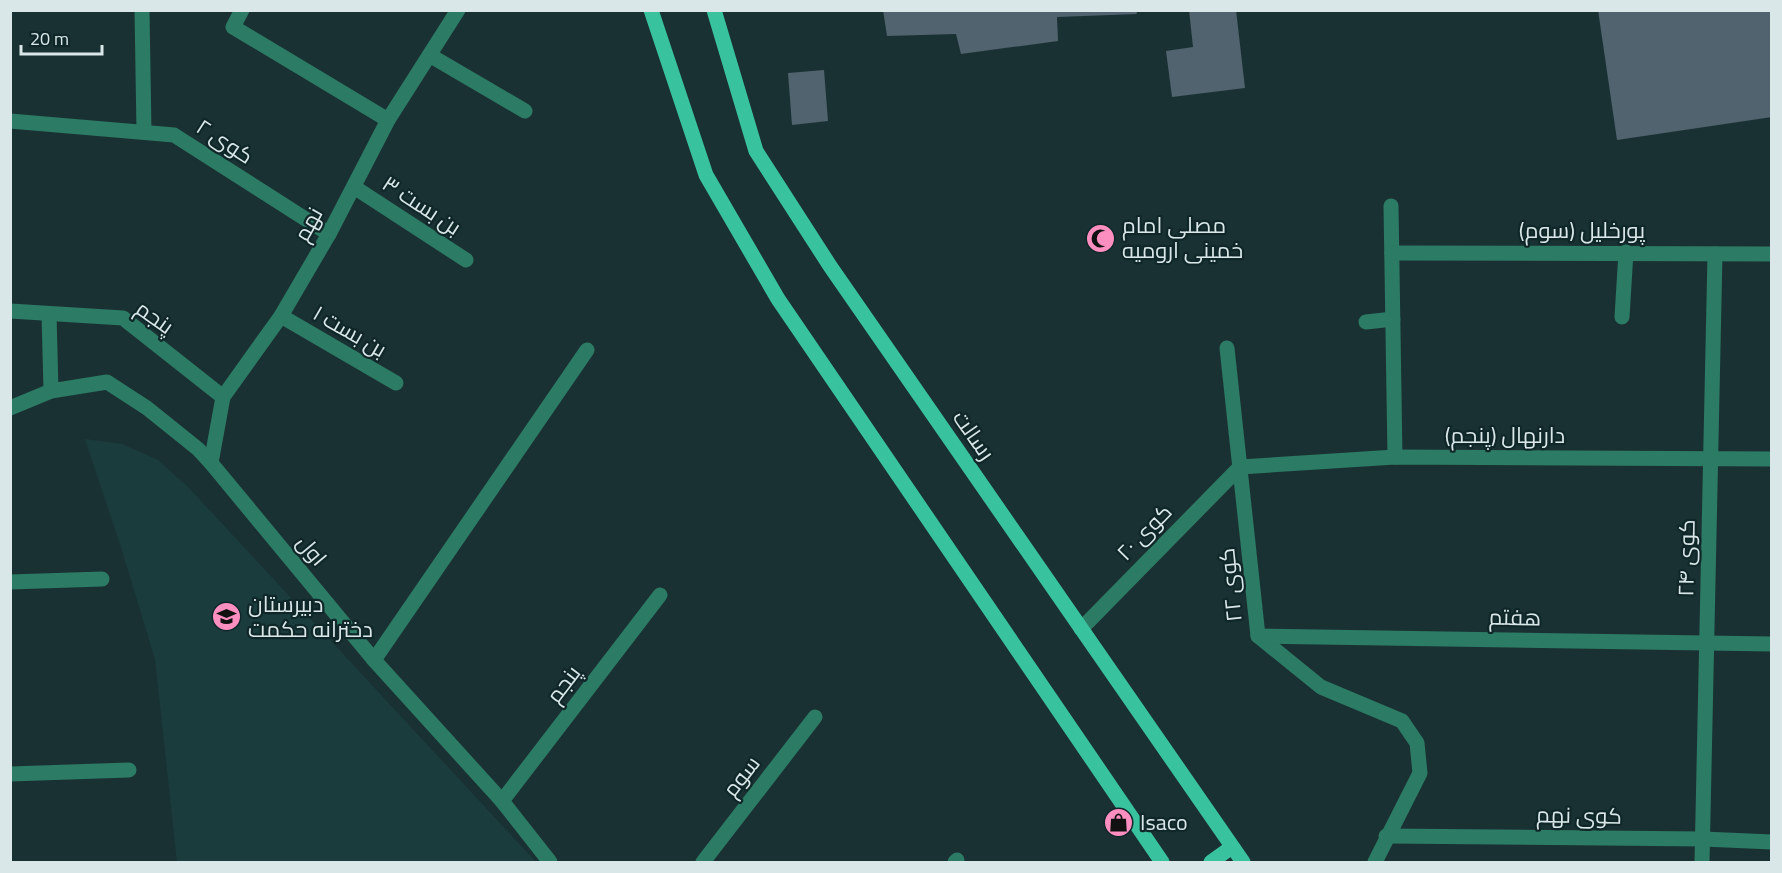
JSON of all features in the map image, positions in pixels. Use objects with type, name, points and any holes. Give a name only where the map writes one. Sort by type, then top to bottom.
[{"type":"main road","points":[[651,10],[706,175],[778,299],[1162,862]]},
{"type":"main road","name":"رسالت","points":[[714,10],[756,151],[830,266],[1243,862]]},
{"type":"main road","points":[[1211,862],[1232,847]]},
{"type":"street","points":[[142,10],[144,132]]},
{"type":"street","points":[[242,10],[232,27],[388,120]]},
{"type":"street","name":"نهم","points":[[211,463],[223,397],[281,316],[329,234],[388,120],[431,56],[458,10]]},
{"type":"street","points":[[431,56],[525,111]]},
{"type":"street","name":"کوی ۲","points":[[10,120],[174,135],[329,234]]},
{"type":"street","name":"بن بست ۳","points":[[354,187],[466,260]]},
{"type":"street","points":[[1391,206],[1395,457]]},
{"type":"street","points":[[1622,317],[1626,252]]},
{"type":"street","name":"پورخلیل (سوم)","points":[[1392,253],[1772,254]]},
{"type":"street","name":"کوی ۲۴","points":[[1702,862],[1715,254]]},
{"type":"street","name":"پنجم","points":[[10,311],[123,318],[223,397]]},
{"type":"street","points":[[49,314],[51,391]]},
{"type":"street","name":"بن بست ۱","points":[[281,316],[396,384]]},
{"type":"street","points":[[1366,322],[1393,319]]},
{"type":"street","name":"کوی ۲۲","points":[[1227,348],[1258,636],[1321,687],[1402,721],[1417,743],[1420,773],[1386,836],[1375,862]]},
{"type":"street","points":[[375,660],[587,350]]},
{"type":"street","name":"اول","points":[[10,408],[51,391],[107,382],[147,408],[211,463],[375,660],[502,801],[550,862]]},
{"type":"street","name":"دارنهال (پنجم)","points":[[1240,467],[1395,457],[1772,459]]},
{"type":"street","name":"کوی ۲۰","points":[[1081,629],[1240,467]]},
{"type":"street","points":[[10,582],[102,579]]},
{"type":"street","name":"پنجم","points":[[502,801],[660,595]]},
{"type":"street","name":"هفتم","points":[[1258,636],[1772,644]]},
{"type":"street","name":"سوم","points":[[703,862],[815,717]]},
{"type":"street","points":[[10,774],[129,770]]},
{"type":"street","name":"کوی نهم","points":[[1386,836],[1703,839],[1772,842]]},
{"type":"shaded area","name":"دبیرستان دخترانه حکمت","points":[[85,439],[122,444],[158,460],[189,488],[536,862],[177,862],[155,659]]},
{"type":"building","points":[[883,10],[1136,10],[1137,14],[1057,17],[1058,41],[961,54],[956,34],[887,36]]},
{"type":"building","points":[[1189,10],[1236,10],[1245,88],[1172,97],[1166,51],[1193,47]]},
{"type":"building","points":[[1598,10],[1772,10],[1772,117],[1617,140]]},
{"type":"building","points":[[824,70],[828,121],[792,125],[788,73]]},
{"type":"place","name":"مصلی امام خمینی ارومیه","points":[[1101,238]]},
{"type":"place","name":"دبیرستان دخترانه حکمت","points":[[227,617]]},
{"type":"place","name":"Isaco","points":[[1119,822]]}]
